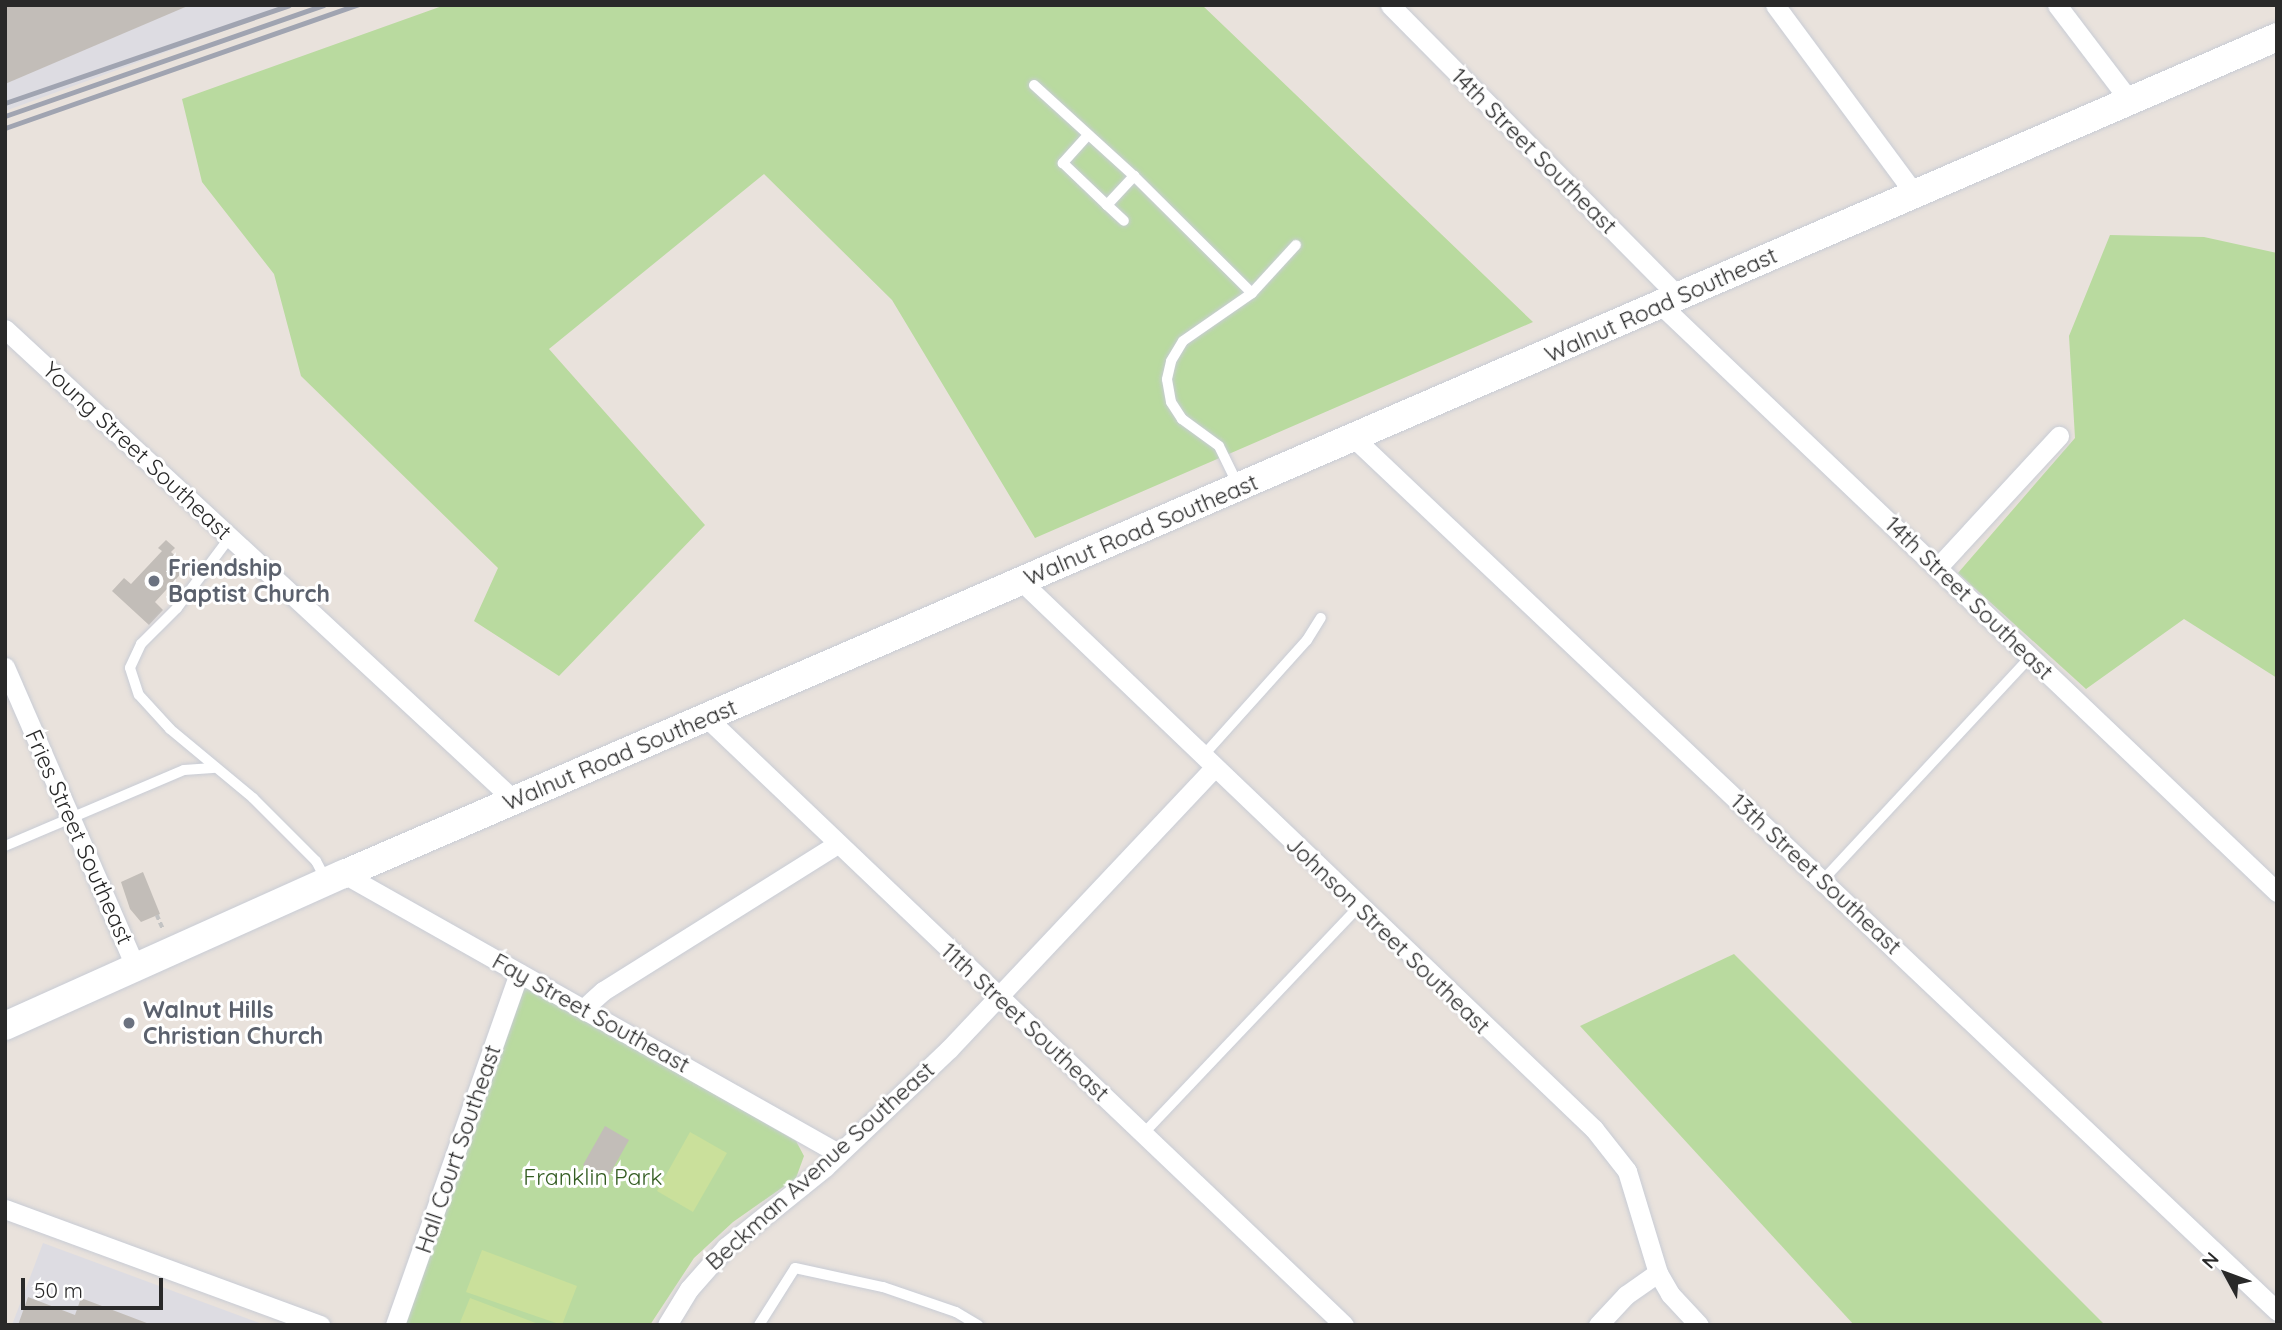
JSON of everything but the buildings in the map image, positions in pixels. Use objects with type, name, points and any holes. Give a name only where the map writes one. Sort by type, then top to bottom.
[{"type":"main road","name":"Walnut Road Southeast","points":[[5,1026],[514,800],[1355,439],[2277,37]]},
{"type":"street","name":"14th Street Southeast","points":[[1390,5],[1670,301],[1937,568],[2277,892]]},
{"type":"street","points":[[1775,5],[1915,194]]},
{"type":"street","points":[[2057,5],[2129,100]]},
{"type":"street","name":"Young Street Southeast","points":[[5,330],[514,800]]},
{"type":"street","points":[[1937,568],[2059,436]]},
{"type":"street","name":"13th Street Southeast","points":[[1355,439],[2277,1311]]},
{"type":"street","name":"Johnson Street Southeast","points":[[1021,581],[1207,763],[1612,1149],[1638,1197],[1658,1273],[1670,1294],[1699,1325]]},
{"type":"street","name":"Fries Street Southeast","points":[[5,667],[136,968]]},
{"type":"street","name":"11th Street Southeast","points":[[706,717],[836,844],[1345,1325]]},
{"type":"street","name":"Beckman Avenue Southeast","points":[[667,1325],[698,1278],[726,1247],[838,1153],[999,997],[1207,763]]},
{"type":"street","points":[[583,1009],[603,991],[836,844]]},
{"type":"street","name":"Fay Street Southeast","points":[[336,878],[519,973],[838,1153]]},
{"type":"street","name":"Hall Court Southeast","points":[[395,1325],[519,973]]},
{"type":"street","points":[[5,1209],[320,1325]]},
{"type":"street","points":[[1598,1325],[1626,1295],[1658,1273]]},
{"type":"lane","points":[[1034,85],[1135,176],[1252,293]]},
{"type":"lane","points":[[1088,135],[1063,163],[1124,221]]},
{"type":"lane","points":[[1107,205],[1135,176]]},
{"type":"lane","points":[[1239,488],[1219,446],[1182,419],[1171,402],[1167,379],[1183,341],[1252,293],[1296,245]]},
{"type":"lane","points":[[230,537],[177,608],[141,644],[131,668],[139,695],[336,878]]},
{"type":"lane","points":[[1207,763],[1307,640],[1321,618]]},
{"type":"lane","points":[[1823,880],[2030,657]]},
{"type":"lane","points":[[5,846],[184,770],[217,768]]},
{"type":"lane","points":[[1143,1134],[1359,906]]},
{"type":"lane","points":[[759,1325],[795,1268],[883,1287],[956,1312],[978,1325]]},
{"type":"path","points":[[157,915],[163,929]]},
{"type":"shaded area","points":[[5,5],[294,5],[5,111]]},
{"type":"shaded area","points":[[43,1243],[265,1325],[12,1325]]},
{"type":"green space","points":[[445,5],[1202,5],[1533,322],[1035,538],[892,300],[764,174],[549,349],[705,525],[559,676],[474,621],[498,568],[301,376],[274,274],[202,182],[182,99]]},
{"type":"green space","points":[[2110,235],[2204,237],[2277,253],[2277,678],[2184,619],[2086,689],[1958,573],[2075,438],[2069,336]]},
{"type":"green space","points":[[1734,954],[2105,1325],[1854,1325],[1580,1026]]},
{"type":"green space","name":"Franklin Park","points":[[522,983],[796,1141],[804,1156],[796,1178],[733,1222],[694,1258],[650,1325],[402,1325]]},
{"type":"green space","points":[[690,1132],[727,1153],[693,1212],[657,1191]]},
{"type":"green space","points":[[482,1250],[577,1286],[562,1325],[466,1292]]},
{"type":"green space","points":[[470,1298],[541,1325],[459,1325]]},
{"type":"railway","points":[[5,103],[289,5]]},
{"type":"railway","points":[[5,116],[323,5]]},
{"type":"railway","points":[[5,128],[357,5]]},
{"type":"place","name":"Friendship Baptist Church","points":[[154,581]]},
{"type":"place","name":"Walnut Hills Christian Church","points":[[129,1023]]}]
